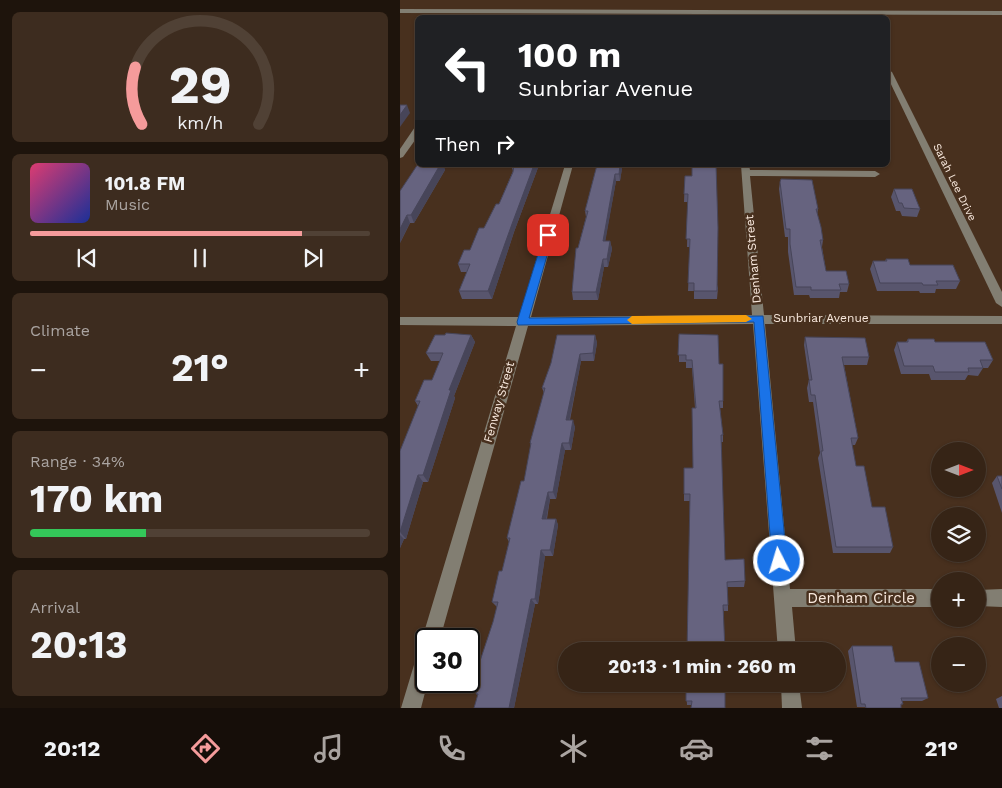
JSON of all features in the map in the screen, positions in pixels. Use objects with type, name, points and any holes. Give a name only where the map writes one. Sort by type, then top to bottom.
[{"type":"street","points":[[400,11],[859,15],[1002,13]]},
{"type":"street","name":"Sarah Lee Drive","points":[[890,76],[1002,302]]},
{"type":"street","points":[[400,155],[415,133]]},
{"type":"street","name":"Fenway Street","points":[[434,628],[568,167]]},
{"type":"street","points":[[745,169],[874,174]]},
{"type":"street","name":"Denham Street","points":[[745,169],[786,642]]},
{"type":"street","name":"Sunbriar Avenue","points":[[400,321],[522,322],[759,318],[1002,320]]},
{"type":"street","name":"Denham Circle","points":[[782,598],[931,598]]},
{"type":"street","points":[[986,598],[1002,598]]},
{"type":"street","points":[[791,692],[792,708]]},
{"type":"street","points":[[411,708],[415,693]]},
{"type":"building","points":[[400,105],[407,105],[400,115]]},
{"type":"building","points":[[416,167],[439,167],[411,215],[407,215],[400,229],[400,191]]},
{"type":"building","points":[[514,167],[533,167],[488,291],[459,291],[470,264],[458,264],[464,250],[470,250],[479,228],[484,228],[496,204],[499,204]]},
{"type":"building","points":[[596,167],[620,167],[619,174],[615,174],[603,241],[610,241],[607,259],[603,259],[596,292],[572,292],[576,248],[578,248],[588,211],[585,211]]},
{"type":"building","points":[[692,167],[716,167],[717,291],[694,291],[694,283],[688,283],[690,239],[686,239],[688,194],[684,194],[685,176],[692,176]]},
{"type":"building","points":[[781,179],[812,180],[823,240],[820,240],[826,271],[846,271],[849,284],[839,284],[841,290],[811,290],[811,287],[796,287],[790,244],[790,229],[786,229]]},
{"type":"building","points":[[894,189],[912,189],[920,209],[904,208],[902,203],[899,203]]},
{"type":"building","points":[[886,259],[908,259],[910,265],[953,265],[960,281],[936,281],[938,285],[880,283],[873,261],[887,261]]},
{"type":"building","points":[[446,333],[471,335],[449,390],[451,390],[423,475],[418,475],[400,532],[400,451],[420,401],[415,401],[424,380],[432,380],[443,353],[426,353],[435,335],[445,335]]},
{"type":"building","points":[[679,334],[718,335],[719,364],[723,364],[723,401],[719,401],[723,435],[721,435],[725,560],[744,559],[745,581],[727,582],[728,605],[723,605],[725,642],[687,642],[690,494],[684,494],[684,468],[693,468],[692,408],[696,408],[692,360],[686,360],[686,355],[678,355]]},
{"type":"building","points":[[557,335],[595,335],[593,353],[580,354],[566,420],[573,420],[569,443],[562,443],[553,492],[548,492],[542,519],[556,519],[550,550],[541,550],[535,599],[531,599],[509,708],[474,708],[478,694],[476,693],[480,693],[480,661],[498,602],[492,602],[499,571],[502,571],[510,538],[507,538],[521,481],[524,481],[530,443],[545,388],[542,388],[551,363]]},
{"type":"building","points":[[805,337],[865,338],[869,357],[842,357],[858,438],[851,438],[856,466],[864,466],[872,507],[885,507],[893,547],[836,547],[821,451],[823,451],[815,395],[811,395],[809,380],[812,380]]},
{"type":"building","points":[[908,339],[934,339],[935,342],[985,342],[993,360],[980,360],[983,368],[968,368],[969,372],[935,372],[933,366],[904,366],[897,342],[908,342]]},
{"type":"building","points":[[997,476],[1002,476],[1002,489]]},
{"type":"building","points":[[852,646],[892,646],[895,662],[919,662],[928,698],[901,698],[903,704],[901,704],[901,708],[866,708],[865,704],[861,704]]},
{"type":"building","points":[[686,692],[725,692],[725,708],[691,708],[692,701],[686,701]]},
{"type":"slow traffic","points":[[632,320],[746,319]]},
{"type":"route","points":[[548,235],[522,322],[759,318],[779,561]]}]
